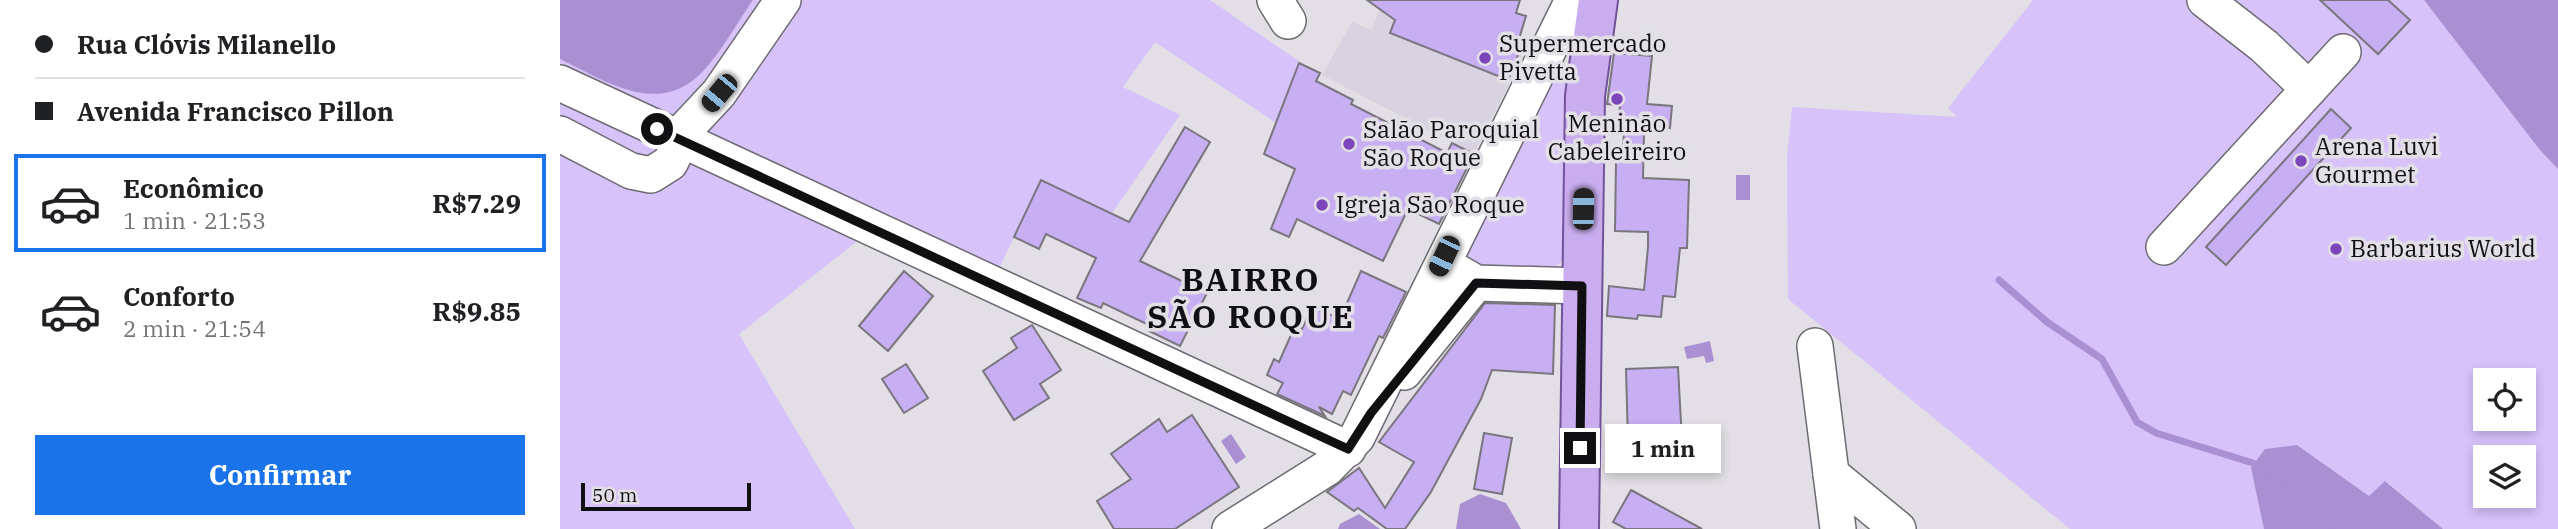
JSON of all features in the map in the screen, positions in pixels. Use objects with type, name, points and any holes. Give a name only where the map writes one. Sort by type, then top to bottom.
[{"type":"main road","points":[[1579,529],[1587,82],[1598,0]]},
{"type":"street","points":[[560,134],[631,171],[651,175],[670,163],[679,140],[719,93],[783,0]]},
{"type":"street","points":[[1371,413],[1444,256],[1573,0]]},
{"type":"street","points":[[2205,0],[2264,46],[2309,89]]},
{"type":"street","points":[[2164,247],[2343,52]]},
{"type":"street","points":[[1539,67],[1557,62],[1566,64],[1587,82]]},
{"type":"street","points":[[560,83],[1348,449]]},
{"type":"street","points":[[1444,256],[1460,276],[1476,283],[1582,286]]},
{"type":"street","points":[[1230,529],[1327,468],[1348,449],[1371,413],[1476,283]]},
{"type":"street","points":[[1815,345],[1838,529]]},
{"type":"street","points":[[1831,474],[1898,529]]},
{"type":"shaded area","points":[[560,0],[753,0],[716,56],[693,81],[675,90],[656,94],[618,87],[560,59]]},
{"type":"shaded area","points":[[753,0],[1210,0],[1300,62],[1276,123],[1155,42],[1123,87],[1180,115],[1112,213],[1041,180],[997,273],[883,221],[739,334],[855,529],[560,529],[560,59],[619,87],[744,12]]},
{"type":"shaded area","points":[[1384,0],[1402,0],[1530,42],[1474,154],[1322,75],[1352,22],[1371,30]]},
{"type":"shaded area","name":"Barbarius World","points":[[2033,0],[2424,0],[2558,169],[2558,529],[2443,529],[2386,481],[2369,496],[2297,445],[2251,467],[2264,529],[2070,529],[1788,299],[1787,156],[1792,107],[1957,117],[1948,108]]},
{"type":"shaded area","points":[[2424,0],[2558,0],[2558,169],[2540,150]]},
{"type":"shaded area","points":[[1552,79],[1568,83],[1564,259],[1554,268],[1475,271],[1460,253]]},
{"type":"shaded area","points":[[1736,175],[1750,175],[1750,200],[1736,200]]},
{"type":"shaded area","points":[[1710,341],[1714,361],[1706,363],[1704,356],[1687,359],[1684,347]]},
{"type":"shaded area","points":[[1231,434],[1246,457],[1236,464],[1221,441]]},
{"type":"shaded area","points":[[2297,445],[2369,496],[2385,481],[2443,529],[2264,529],[2251,468],[2265,449]]},
{"type":"shaded area","points":[[1480,494],[1506,503],[1521,529],[1456,529],[1460,504]]},
{"type":"shaded area","points":[[1359,514],[1380,529],[1338,529],[1340,524]]},
{"type":"building","name":"Supermercado Pivetta","points":[[1367,0],[1520,0],[1516,13],[1526,16],[1519,39],[1524,40],[1508,80],[1390,33],[1395,20]]},
{"type":"building","points":[[2320,0],[2388,0],[2410,20],[2378,54]]},
{"type":"building","points":[[1614,53],[1652,56],[1647,104],[1672,106],[1670,128],[1649,127],[1648,133],[1644,133],[1643,178],[1689,180],[1687,248],[1680,248],[1675,297],[1663,296],[1661,317],[1638,315],[1637,319],[1607,316],[1609,286],[1644,290],[1648,247],[1648,232],[1615,231],[1616,161],[1622,161],[1625,120],[1619,119],[1620,105],[1607,104]]},
{"type":"building","name":"Salão Paroquial São Roque","points":[[1299,63],[1320,73],[1316,81],[1353,100],[1351,104],[1447,153],[1452,143],[1474,154],[1439,224],[1408,209],[1383,261],[1297,219],[1289,237],[1271,229],[1295,169],[1264,154]]},
{"type":"building","points":[[2331,109],[2351,128],[2226,265],[2206,247]]},
{"type":"building","points":[[1185,127],[1210,142],[1140,261],[1207,293],[1180,346],[1149,331],[1151,326],[1103,303],[1101,308],[1077,298],[1096,258],[1046,234],[1039,249],[1014,237],[1041,180],[1129,222]]},
{"type":"building","points":[[904,271],[933,296],[888,351],[859,326]]},
{"type":"building","points":[[1361,271],[1406,292],[1383,338],[1379,336],[1351,395],[1343,391],[1332,414],[1319,407],[1325,416],[1277,394],[1283,383],[1267,375],[1274,359],[1279,362],[1295,326],[1302,329],[1312,307],[1340,319]]},
{"type":"building","points":[[1485,303],[1555,305],[1553,374],[1492,370],[1481,399],[1431,492],[1405,529],[1387,529],[1358,508],[1354,511],[1327,492],[1359,468],[1385,508],[1414,462],[1379,442]]},
{"type":"building","points":[[1032,325],[1061,370],[1040,384],[1049,398],[1014,420],[983,371],[1017,348],[1011,338]]},
{"type":"building","points":[[906,364],[928,398],[904,413],[882,379]]},
{"type":"building","points":[[1678,367],[1682,441],[1628,443],[1626,369]]},
{"type":"building","points":[[1192,415],[1239,487],[1175,529],[1114,529],[1097,501],[1131,479],[1111,454],[1159,419],[1167,432]]},
{"type":"building","points":[[1484,433],[1512,438],[1502,494],[1474,489]]},
{"type":"building","points":[[1631,490],[1702,529],[1626,529],[1613,522]]},
{"type":"waterway","points":[[2525,0],[2558,45]]},
{"type":"waterway","points":[[1999,280],[2047,322],[2102,359],[2137,422],[2156,433],[2253,463],[2278,478],[2341,529]]},
{"type":"place","name":"Supermercado Pivetta","points":[[1485,58]]},
{"type":"place","name":"Meninão Cabeleireiro","points":[[1617,99]]},
{"type":"place","name":"Salão Paroquial São Roque","points":[[1349,144]]},
{"type":"place","name":"Arena Luvi Gourmet","points":[[2301,161]]},
{"type":"place","name":"Igreja São Roque","points":[[1322,205]]},
{"type":"place","name":"Barbarius World","points":[[2336,249]]},
{"type":"district","name":"BAIRRO SÃO ROQUE","points":[[1251,298]]},
{"type":"route","points":[[657,129],[1348,449],[1371,413],[1476,283],[1582,286],[1580,448]]}]
